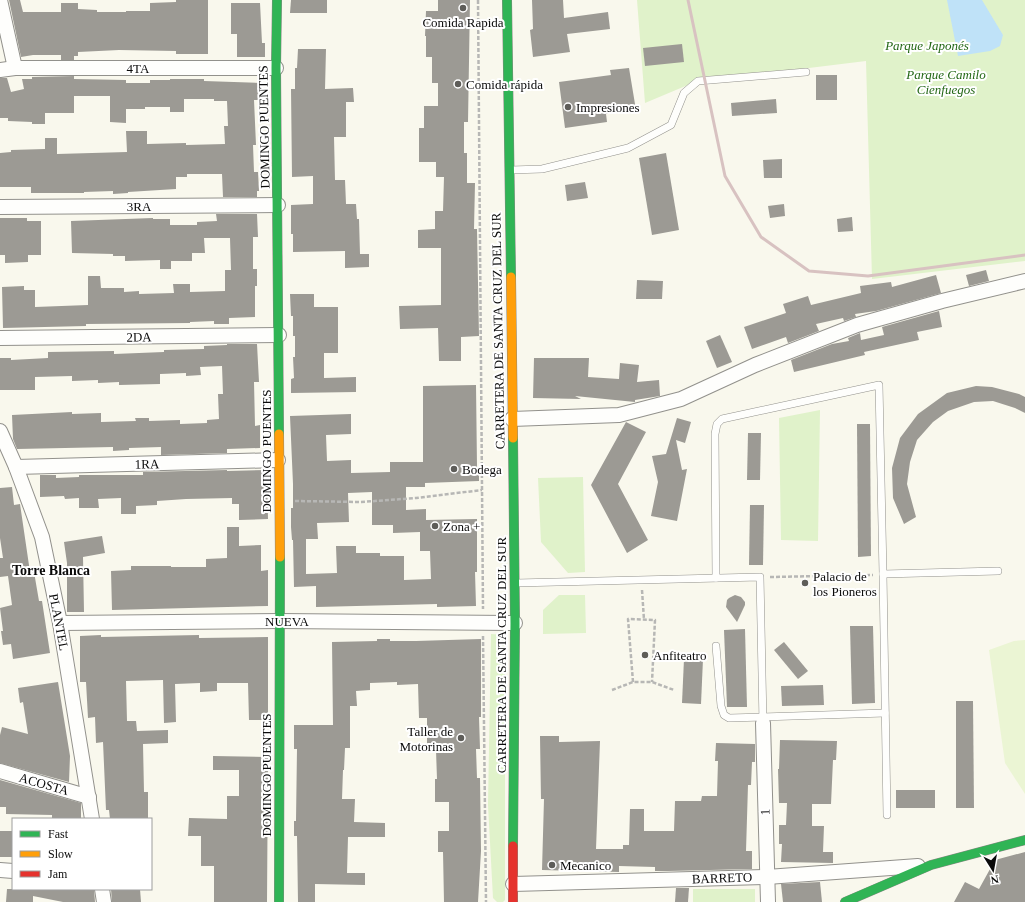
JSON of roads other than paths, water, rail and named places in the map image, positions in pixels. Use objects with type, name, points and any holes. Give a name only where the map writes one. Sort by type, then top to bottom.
[{"type":"street","points":[[0,0],[15,68]]},
{"type":"street","name":"DOMINGO PUENTES","points":[[277,0],[276,68],[280,621],[279,902]]},
{"type":"street","name":"CARRETERA DE SANTA CRUZ DEL SUR","points":[[507,0],[515,623],[513,902]]},
{"type":"street","name":"4TA","points":[[0,70],[15,68],[276,68]]},
{"type":"street","name":"3RA","points":[[0,207],[278,204]]},
{"type":"street","points":[[512,419],[619,415],[681,399],[755,365],[857,325],[942,301],[1025,281]]},
{"type":"street","name":"2DA","points":[[0,338],[279,335]]},
{"type":"street","name":"PLANTEL","points":[[0,431],[16,467],[42,537],[60,623],[92,818]]},
{"type":"street","name":"1RA","points":[[16,467],[278,460]]},
{"type":"street","name":"NUEVA","points":[[60,623],[280,621],[515,623]]},
{"type":"street","name":"1","points":[[763,719],[768,902]]},
{"type":"street","name":"ACOSTA","points":[[0,771],[89,797]]},
{"type":"street","points":[[845,902],[931,865],[1025,840]]},
{"type":"street","name":"BARRETO","points":[[513,884],[767,877],[931,865]]},
{"type":"street","points":[[0,870],[12,871]]},
{"type":"street","points":[[102,890],[104,902]]},
{"type":"lane","points":[[509,170],[542,169],[628,148],[671,125],[684,93],[698,81],[806,72]]},
{"type":"lane","points":[[716,578],[715,434],[717,424],[722,419],[879,385],[887,815]]},
{"type":"lane","points":[[883,574],[998,571]]},
{"type":"lane","points":[[514,584],[760,577],[763,719]]},
{"type":"lane","points":[[716,646],[720,706],[724,715],[729,718],[763,719],[885,713]]},
{"type":"water","points":[[947,0],[982,0],[1003,35],[1000,46],[990,51],[958,56]]},
{"type":"railway","points":[[688,0],[725,176],[761,237],[809,271],[868,276],[1025,255]]},
{"type":"place","name":"Comida Rapida","points":[[463,8]]},
{"type":"place","name":"Comida rápida","points":[[458,84]]},
{"type":"place","name":"Impresiones","points":[[568,107]]},
{"type":"place","name":"Bodega","points":[[454,469]]},
{"type":"place","name":"Zona +","points":[[435,526]]},
{"type":"place","name":"Palacio de los Pioneros","points":[[805,583]]},
{"type":"place","name":"Anfiteatro","points":[[645,655]]},
{"type":"place","name":"Taller de Motorinas","points":[[461,738]]},
{"type":"place","name":"Mecanico","points":[[552,865]]},
{"type":"district","name":"Torre Blanca","points":[[51,570]]},
{"type":"park label","name":"Parque Japonés","points":[[927,45]]},
{"type":"park label","name":"Parque Camilo Cienfuegos","points":[[946,82]]}]
